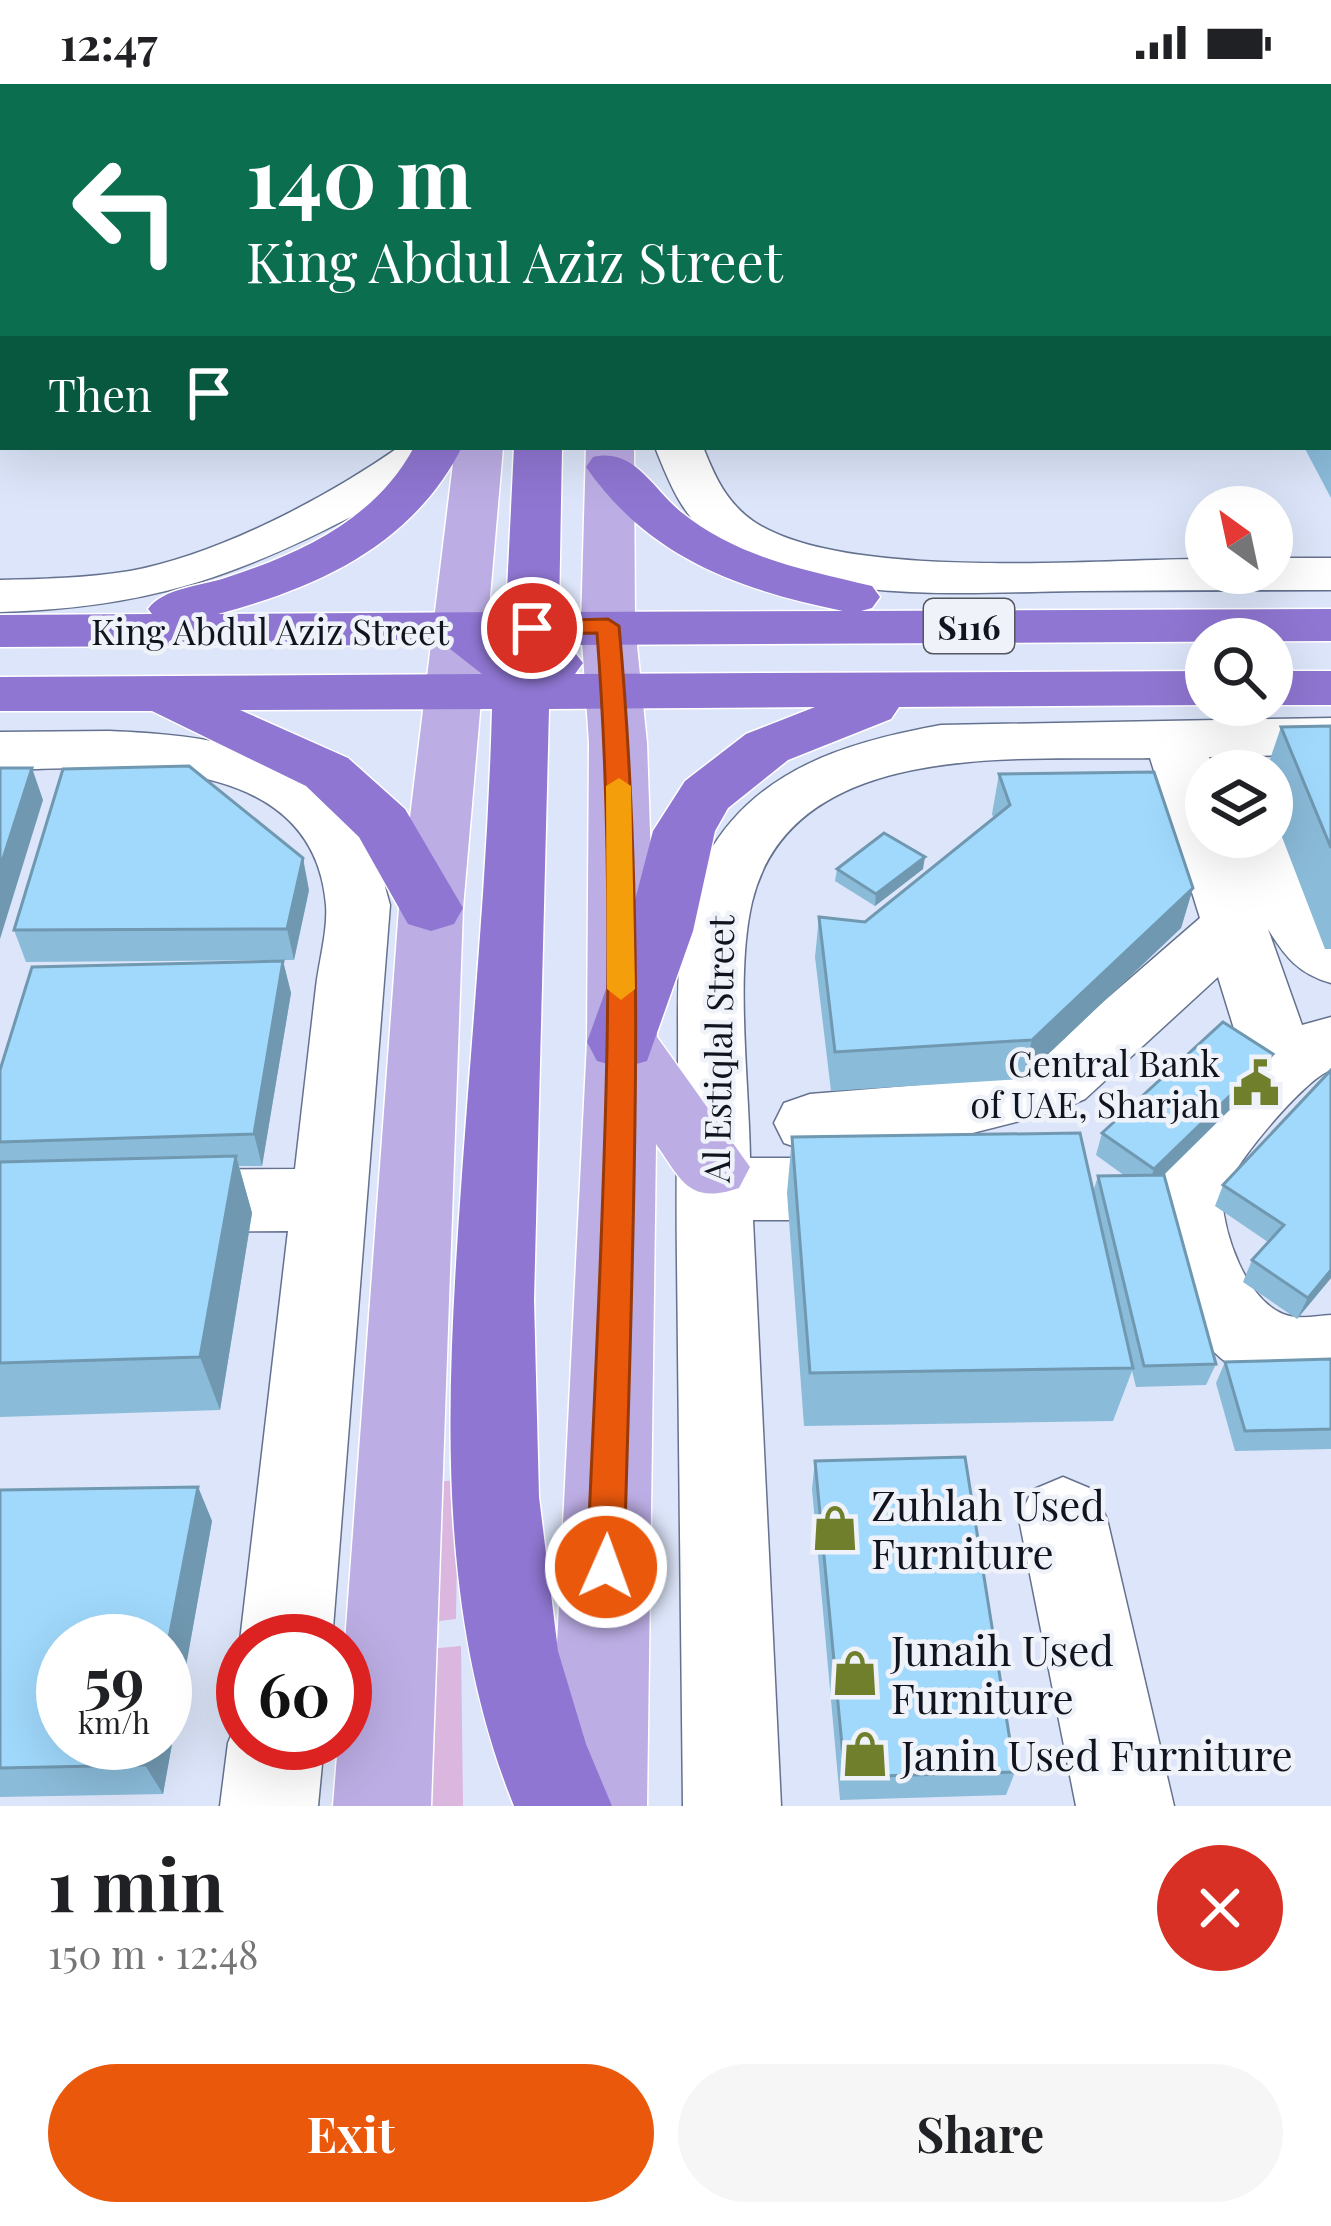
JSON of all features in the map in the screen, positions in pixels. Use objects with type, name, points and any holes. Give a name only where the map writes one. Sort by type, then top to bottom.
[{"type":"highway","points":[[8,620],[172,609],[241,591],[303,566],[356,537],[398,505],[425,476],[437,450]]},
{"type":"highway","points":[[537,450],[490,660],[495,1539],[500,1601],[513,1666],[563,1806]]},
{"type":"highway","points":[[610,457],[649,511],[718,562],[751,575],[1035,626]]},
{"type":"highway","name":"King Abdul Aziz Street","points":[[8,620],[490,660]]},
{"type":"highway","name":"King Abdul Aziz Street","points":[[0,694],[150,692],[490,660],[610,659],[1035,626],[1331,625]]},
{"type":"highway","name":"King Abdul Aziz Street","points":[[610,659],[918,691],[1076,688],[1185,717]]},
{"type":"highway","points":[[1293,701],[1331,688]]},
{"type":"highway","points":[[622,1042],[660,932],[684,831],[706,795],[739,765],[799,731],[918,691]]},
{"type":"highway","points":[[150,692],[327,772],[383,824],[394,907]]},
{"type":"main road","points":[[382,1806],[394,907],[490,660],[479,450]]},
{"type":"main road","points":[[598,1806],[622,1042],[618,743],[610,659],[610,457]]},
{"type":"main road","points":[[622,1042],[714,1178]]},
{"type":"street","name":"King Abdul Aziz Street","points":[[8,620],[207,568],[383,480],[425,450]]},
{"type":"street","points":[[680,450],[686,480],[720,520],[792,557],[872,573],[1331,574]]},
{"type":"street","points":[[1217,726],[1234,925],[1306,1055],[1196,1170],[1184,1204],[1211,1291],[1238,1328],[1284,1351],[1331,1351]]},
{"type":"street","name":"Al Estiqlal Street","points":[[732,1806],[714,1178],[715,910],[725,878],[763,822],[822,778],[898,750],[1217,726],[1331,736]]},
{"type":"street","points":[[0,751],[171,751],[256,770],[320,811],[354,870],[394,907],[329,1200],[289,1614]]},
{"type":"street","points":[[1273,858],[1305,938],[1331,959]]},
{"type":"street","points":[[810,1123],[957,1114],[1060,1080],[1234,925]]},
{"type":"street","points":[[714,1178],[953,1188]]},
{"type":"street","points":[[0,1202],[329,1200]]},
{"type":"street","points":[[1063,1519],[1125,1806]]},
{"type":"street","points":[[269,1806],[272,1770]]},
{"type":"shaded area","points":[[458,1480],[456,1619],[430,1622],[434,1482]]},
{"type":"shaded area","points":[[461,1646],[463,1806],[427,1806],[428,1649]]},
{"type":"building","points":[[1331,726],[1331,848],[1293,750],[1281,727]]},
{"type":"building","points":[[189,766],[303,858],[287,929],[14,930],[63,769]]},
{"type":"building","points":[[0,768],[32,768],[0,868]]},
{"type":"building","points":[[1154,772],[1193,888],[1032,1040],[835,1052],[819,917],[865,922],[1010,805],[999,774]]},
{"type":"building","points":[[884,833],[925,857],[876,894],[837,869]]},
{"type":"building","points":[[283,961],[254,1134],[0,1142],[0,1070],[32,967]]},
{"type":"building","points":[[1223,1022],[1273,1054],[1154,1169],[1102,1133]]},
{"type":"building","points":[[1331,1070],[1331,1270],[1308,1298],[1252,1260],[1284,1225],[1223,1185]]},
{"type":"building","points":[[1080,1133],[1133,1368],[810,1373],[792,1137]]},
{"type":"building","points":[[236,1156],[200,1357],[0,1363],[0,1162]]},
{"type":"building","points":[[1164,1175],[1216,1364],[1144,1366],[1098,1176]]},
{"type":"building","points":[[1331,1359],[1331,1429],[1245,1431],[1225,1362]]},
{"type":"building","points":[[965,1457],[1015,1772],[845,1777],[815,1461]]},
{"type":"building","points":[[198,1487],[174,1614],[36,1614],[36,1767],[0,1768],[0,1490]]},
{"type":"slow traffic","points":[[619,786],[621,989]]},
{"type":"place","name":"Central Bank of UAE, Sharjah","points":[[1256,1083]]},
{"type":"place","name":"Zuhlah Used Furniture","points":[[835,1528]]},
{"type":"place","name":"Junaih Used Furniture","points":[[855,1673]]},
{"type":"place","name":"Janin Used Furniture","points":[[865,1754]]},
{"type":"route","points":[[532,628],[608,626],[618,743],[622,1042],[606,1567]]}]
